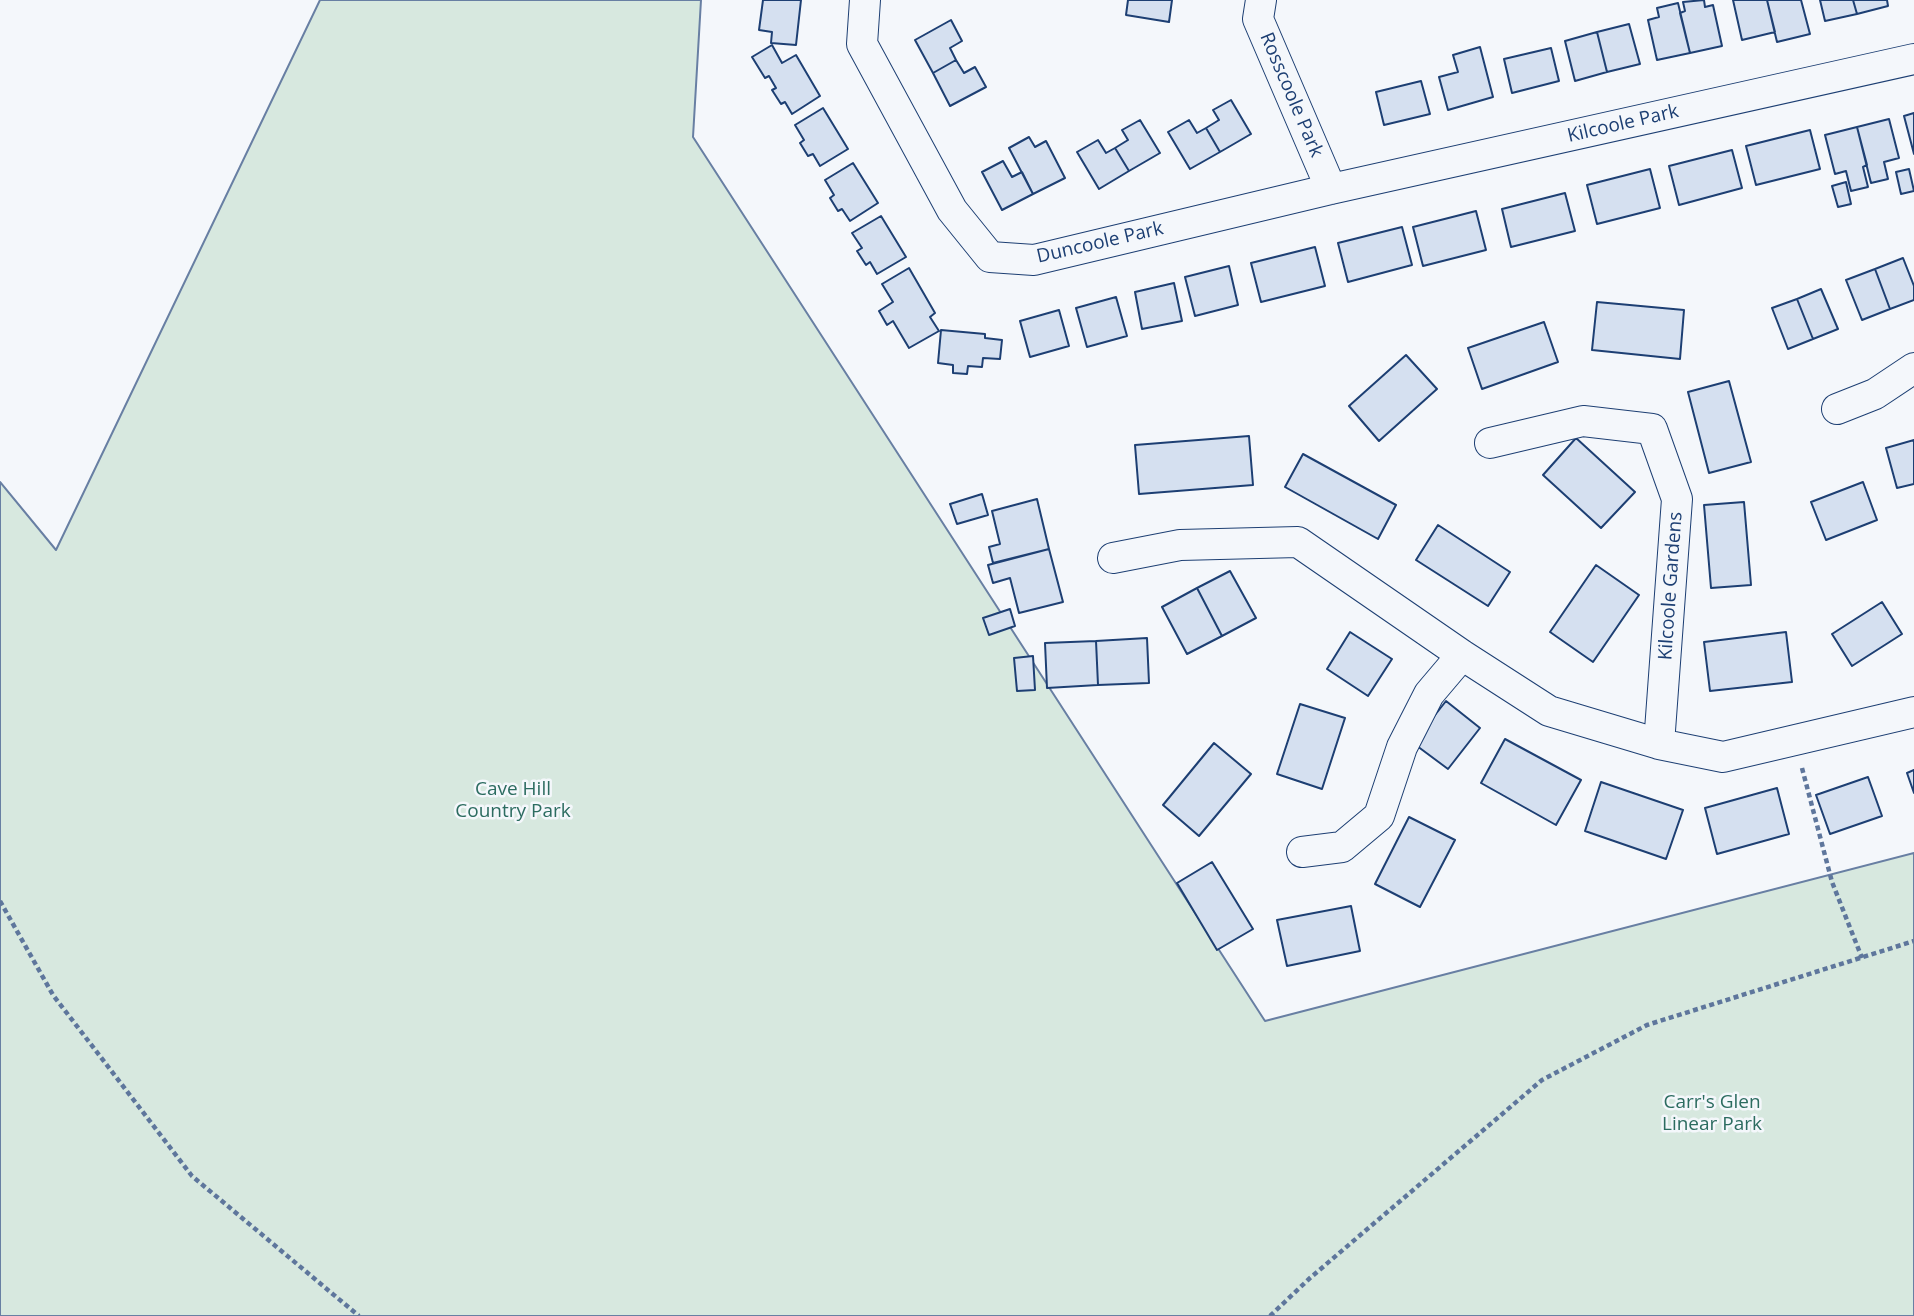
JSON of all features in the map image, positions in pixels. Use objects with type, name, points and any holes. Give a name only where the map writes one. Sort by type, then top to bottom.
[{"type":"street","name":"Duncoole Park","points":[[865,0],[862,44],[952,210],[990,257],[1034,260],[1331,189]]},
{"type":"street","name":"Rosscoole Park","points":[[1261,0],[1258,19],[1331,189]]},
{"type":"street","name":"Kilcoole Park","points":[[1331,189],[1914,59]]},
{"type":"street","points":[[1837,409],[1875,394],[1914,368]]},
{"type":"street","name":"Kilcoole Gardens","points":[[1490,443],[1583,422],[1652,429],[1677,499],[1659,744]]},
{"type":"street","points":[[1112,558],[1180,545],[1298,542],[1462,655],[1549,711],[1659,744],[1723,757],[1914,712]]},
{"type":"street","points":[[1302,852],[1342,847],[1379,816],[1402,747],[1423,705],[1462,655]]},
{"type":"path","points":[[1800,739],[1802,767],[1832,882],[1862,958]]},
{"type":"path","points":[[0,901],[53,995],[192,1176],[359,1316]]},
{"type":"path","points":[[1270,1316],[1310,1278],[1542,1080],[1647,1025],[1914,941]]},
{"type":"green space","name":"Cave Hill Country Park","points":[[320,0],[701,0],[693,137],[1265,1021],[1914,853],[1914,1316],[0,1316],[0,482],[56,550]]},
{"type":"building","points":[[763,0],[801,0],[796,45],[771,43],[772,32],[759,30]]},
{"type":"building","points":[[1128,0],[1172,0],[1169,22],[1126,15]]},
{"type":"building","points":[[1704,0],[1705,7],[1713,5],[1722,46],[1690,53],[1680,13],[1685,11],[1683,2]]},
{"type":"building","points":[[1733,0],[1767,0],[1775,32],[1742,40]]},
{"type":"building","points":[[1767,0],[1801,0],[1810,34],[1777,42]]},
{"type":"building","points":[[1820,0],[1853,0],[1857,14],[1825,21]]},
{"type":"building","points":[[1853,0],[1887,0],[1888,6],[1857,14]]},
{"type":"building","points":[[1678,3],[1690,53],[1657,60],[1648,20],[1659,17],[1657,8]]},
{"type":"building","points":[[951,20],[962,41],[950,48],[956,60],[933,73],[915,40]]},
{"type":"building","points":[[1629,24],[1640,64],[1607,72],[1597,32]]},
{"type":"building","points":[[1597,32],[1607,72],[1575,81],[1565,41]]},
{"type":"building","points":[[772,45],[782,63],[796,55],[820,96],[792,114],[785,102],[781,104],[772,90],[776,88],[769,76],[765,78],[752,57]]},
{"type":"building","points":[[1480,47],[1493,97],[1448,110],[1439,77],[1458,72],[1453,55]]},
{"type":"building","points":[[1551,48],[1559,81],[1512,93],[1504,59]]},
{"type":"building","points":[[956,60],[964,73],[975,67],[986,87],[950,106],[933,73]]},
{"type":"building","points":[[1421,81],[1430,114],[1384,125],[1376,92]]},
{"type":"building","points":[[1231,100],[1251,134],[1220,152],[1206,128],[1219,120],[1213,110]]},
{"type":"building","points":[[823,108],[848,149],[820,166],[813,154],[808,156],[800,143],[804,140],[795,125]]},
{"type":"building","points":[[1914,113],[1914,154],[1904,116]]},
{"type":"building","points":[[1889,119],[1899,158],[1884,162],[1888,179],[1871,183],[1857,127]]},
{"type":"building","points":[[1140,120],[1160,153],[1129,171],[1115,148],[1128,140],[1122,130]]},
{"type":"building","points":[[1189,120],[1197,133],[1206,128],[1220,152],[1190,169],[1168,132]]},
{"type":"building","points":[[1857,127],[1867,165],[1863,167],[1868,187],[1851,191],[1846,171],[1835,174],[1825,135]]},
{"type":"building","points":[[1810,130],[1820,169],[1756,185],[1746,146]]},
{"type":"building","points":[[1029,137],[1035,147],[1046,141],[1065,178],[1033,194],[1009,148]]},
{"type":"building","points":[[1098,140],[1106,153],[1115,148],[1129,171],[1099,189],[1077,152]]},
{"type":"building","points":[[1732,150],[1742,188],[1679,205],[1669,166]]},
{"type":"building","points":[[1003,161],[1012,177],[1022,172],[1033,194],[1002,210],[982,172]]},
{"type":"building","points":[[853,163],[878,203],[850,221],[842,209],[838,211],[830,198],[834,195],[825,180]]},
{"type":"building","points":[[1650,169],[1660,208],[1597,224],[1587,185]]},
{"type":"building","points":[[1909,169],[1914,191],[1901,194],[1896,172]]},
{"type":"building","points":[[1846,182],[1851,204],[1838,207],[1832,186]]},
{"type":"building","points":[[1565,193],[1575,231],[1511,247],[1502,209]]},
{"type":"building","points":[[1476,211],[1486,250],[1423,266],[1413,227]]},
{"type":"building","points":[[881,216],[906,257],[877,274],[870,262],[866,265],[857,251],[862,248],[852,233]]},
{"type":"building","points":[[1402,227],[1412,265],[1348,282],[1338,243]]},
{"type":"building","points":[[1315,247],[1325,286],[1261,302],[1251,263]]},
{"type":"building","points":[[1903,258],[1914,286],[1914,300],[1890,309],[1875,269]]},
{"type":"building","points":[[1229,266],[1238,305],[1195,316],[1185,277]]},
{"type":"building","points":[[909,268],[935,313],[930,317],[939,331],[909,348],[893,321],[887,325],[879,311],[893,302],[882,284]]},
{"type":"building","points":[[1875,269],[1890,309],[1862,320],[1846,280]]},
{"type":"building","points":[[1174,283],[1182,321],[1142,329],[1135,292]]},
{"type":"building","points":[[1821,289],[1838,329],[1813,339],[1797,299]]},
{"type":"building","points":[[1116,297],[1127,336],[1087,347],[1076,308]]},
{"type":"building","points":[[1797,299],[1813,339],[1788,349],[1772,308]]},
{"type":"building","points":[[1597,302],[1684,310],[1680,359],[1592,350]]},
{"type":"building","points":[[1059,310],[1069,346],[1030,357],[1020,321]]},
{"type":"building","points":[[1544,322],[1558,362],[1482,389],[1468,348]]},
{"type":"building","points":[[941,330],[985,334],[985,338],[1002,340],[1000,359],[983,358],[982,367],[968,366],[967,374],[953,373],[953,365],[938,363]]},
{"type":"building","points":[[1406,355],[1437,389],[1379,441],[1349,406]]},
{"type":"building","points":[[1729,381],[1751,462],[1709,473],[1688,392]]},
{"type":"building","points":[[1249,436],[1253,485],[1139,494],[1135,445]]},
{"type":"building","points":[[1576,438],[1635,492],[1601,528],[1543,475]]},
{"type":"building","points":[[1914,440],[1914,484],[1897,488],[1886,448]]},
{"type":"building","points":[[1303,454],[1396,505],[1378,539],[1285,487]]},
{"type":"building","points":[[1863,482],[1877,520],[1826,540],[1811,502]]},
{"type":"building","points":[[982,494],[988,515],[957,524],[950,504]]},
{"type":"building","points":[[1037,499],[1049,549],[993,563],[989,547],[1000,544],[992,511]]},
{"type":"building","points":[[1744,502],[1751,585],[1711,588],[1704,505]]},
{"type":"building","points":[[1438,525],[1510,572],[1488,606],[1416,560]]},
{"type":"building","points":[[1049,549],[1063,602],[1019,613],[1010,578],[993,583],[988,565]]},
{"type":"building","points":[[1596,565],[1639,595],[1593,662],[1550,632]]},
{"type":"building","points":[[1230,571],[1256,618],[1222,636],[1197,588]]},
{"type":"building","points":[[1197,588],[1222,636],[1187,654],[1162,607]]},
{"type":"building","points":[[1882,602],[1902,634],[1852,666],[1832,634]]},
{"type":"building","points":[[1010,609],[1015,626],[989,635],[983,618]]},
{"type":"building","points":[[1350,632],[1392,659],[1368,696],[1327,669]]},
{"type":"building","points":[[1786,632],[1792,682],[1710,691],[1704,642]]},
{"type":"building","points":[[1147,638],[1149,683],[1098,685],[1096,641]]},
{"type":"building","points":[[1096,641],[1098,685],[1047,688],[1045,643]]},
{"type":"building","points":[[1033,656],[1035,690],[1017,691],[1014,658]]},
{"type":"building","points":[[1446,701],[1480,728],[1448,769],[1413,743]]},
{"type":"building","points":[[1300,704],[1345,718],[1322,789],[1277,774]]},
{"type":"building","points":[[1505,739],[1581,780],[1556,825],[1481,783]]},
{"type":"building","points":[[1214,743],[1251,774],[1199,836],[1163,805]]},
{"type":"building","points":[[1914,770],[1914,793],[1907,773]]},
{"type":"building","points":[[1868,777],[1882,816],[1830,834],[1816,795]]},
{"type":"building","points":[[1601,782],[1683,810],[1666,859],[1585,831]]},
{"type":"building","points":[[1777,788],[1789,834],[1717,854],[1705,808]]},
{"type":"building","points":[[1409,817],[1455,840],[1420,907],[1375,884]]},
{"type":"building","points":[[1212,862],[1253,929],[1217,950],[1177,883]]},
{"type":"building","points":[[1351,906],[1360,951],[1287,966],[1277,920]]},
{"type":"park label","name":"Carr's Glen Linear Park","points":[[1712,1114]]}]
